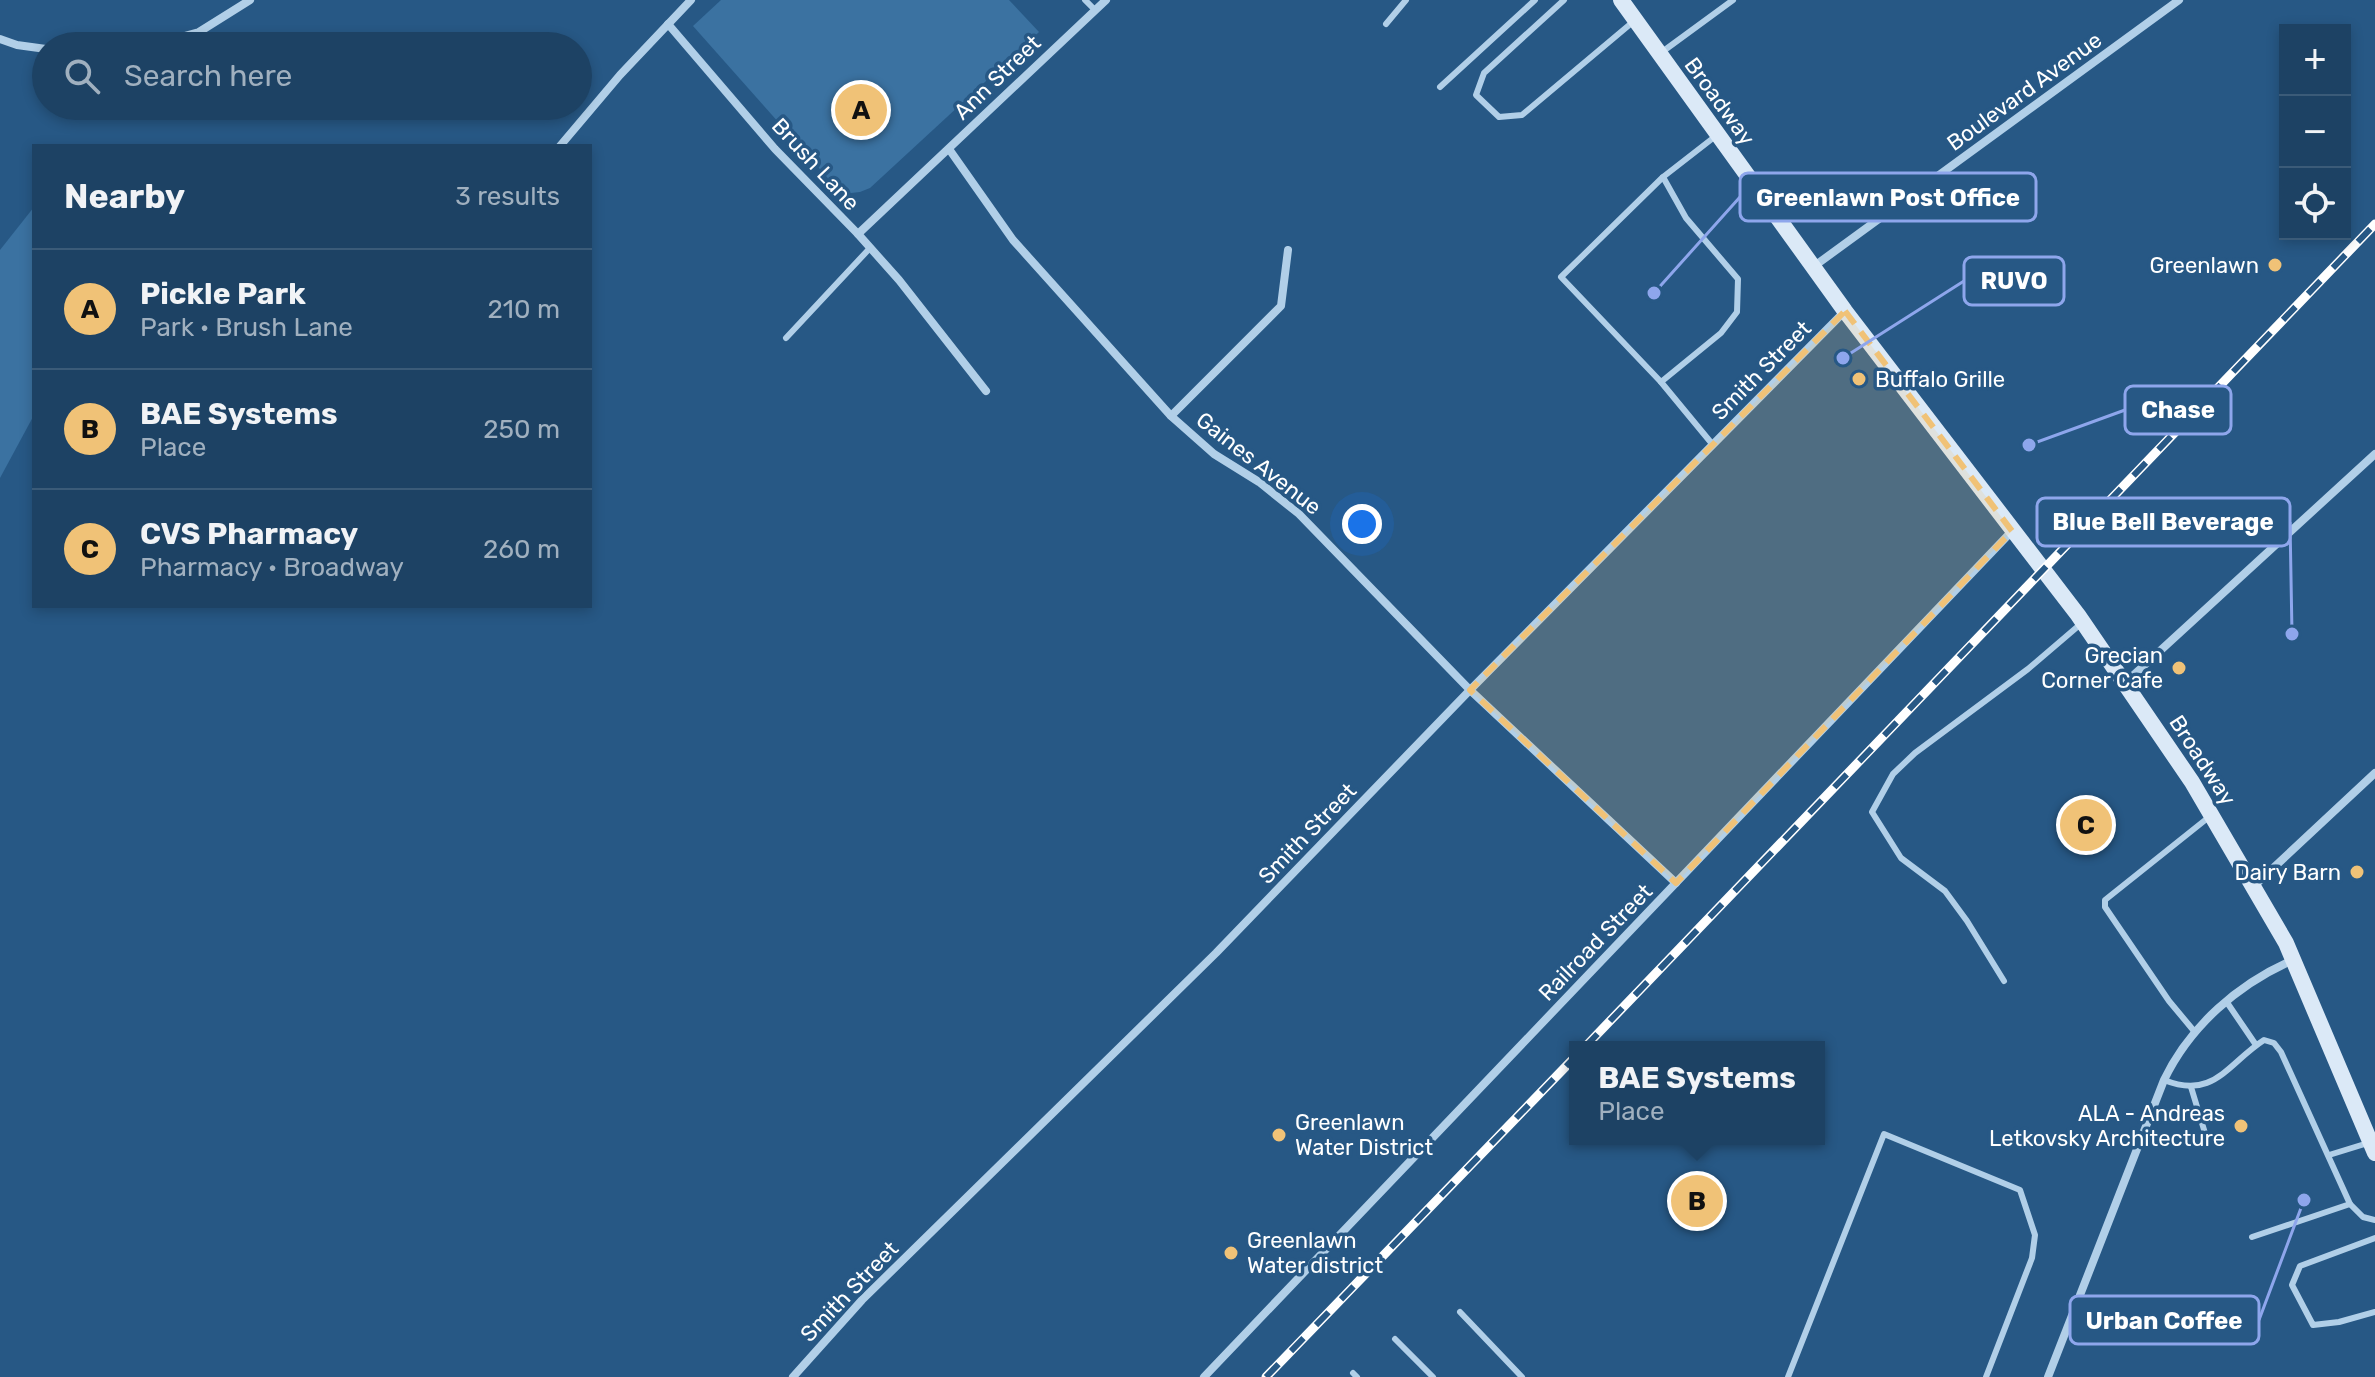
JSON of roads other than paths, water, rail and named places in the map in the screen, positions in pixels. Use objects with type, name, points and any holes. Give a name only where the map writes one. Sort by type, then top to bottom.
[{"type":"main road","name":"Broadway","points":[[1621,0],[1845,311],[2126,682],[2255,885],[2294,960],[2373,1148]]},
{"type":"street","points":[[199,32],[250,0]]},
{"type":"street","points":[[592,110],[691,0]]},
{"type":"street","name":"Ann Street","points":[[949,149],[1106,0]]},
{"type":"street","name":"Boulevard Avenue","points":[[1813,267],[2179,0]]},
{"type":"street","name":"Brush Lane","points":[[668,24],[775,149],[858,234],[949,149]]},
{"type":"street","points":[[0,39],[32,47]]},
{"type":"street","points":[[562,144],[583,120]]},
{"type":"street","name":"Gaines Avenue","points":[[949,149],[1013,240],[1171,416],[1214,454],[1259,482],[1299,514],[1470,690],[1676,883]]},
{"type":"street","points":[[858,234],[899,280],[986,391]]},
{"type":"street","points":[[1171,416],[1281,306],[1288,250]]},
{"type":"street","name":"Smith Street","points":[[793,1377],[862,1300],[1216,953],[1470,690],[1845,311]]},
{"type":"street","points":[[2126,682],[2375,454]]},
{"type":"street","name":"Railroad Street","points":[[1204,1377],[2012,531]]},
{"type":"street","points":[[2255,885],[2375,773]]},
{"type":"street","points":[[2048,1377],[2177,1053],[2194,1031],[2226,1001],[2277,967],[2294,960]]},
{"type":"lane","points":[[1085,0],[1095,10]]},
{"type":"lane","points":[[1386,24],[1406,0]]},
{"type":"lane","points":[[1440,87],[1535,0]]},
{"type":"lane","points":[[1564,0],[1484,73],[1476,95],[1499,117],[1522,115],[1635,20]]},
{"type":"lane","points":[[1659,54],[1733,0]]},
{"type":"lane","points":[[1713,445],[1661,382],[1561,277],[1663,177],[1717,135]]},
{"type":"lane","points":[[1661,382],[1721,333],[1737,312],[1738,279],[1686,218],[1663,177]]},
{"type":"lane","points":[[786,338],[870,248]]},
{"type":"lane","points":[[2004,981],[1945,891],[1901,858],[1872,812],[1893,774],[1915,753],[2028,669],[2083,622]]},
{"type":"lane","points":[[2194,1031],[2169,1001],[2105,907],[2105,900],[2212,814]]},
{"type":"lane","points":[[2226,1001],[2256,1045]]},
{"type":"lane","points":[[2164,1080],[2191,1087],[2221,1075],[2256,1045],[2267,1040],[2277,1046],[2350,1204],[2363,1217],[2375,1220]]},
{"type":"lane","points":[[2191,1087],[2205,1133]]},
{"type":"lane","points":[[1788,1377],[1884,1134],[2020,1190],[2035,1235],[2032,1258],[1986,1377]]},
{"type":"lane","points":[[2329,1155],[2373,1148]]},
{"type":"lane","points":[[2252,1237],[2350,1204]]},
{"type":"lane","points":[[2375,1238],[2300,1266],[2292,1285],[2313,1325],[2375,1312]]},
{"type":"lane","points":[[1460,1312],[1522,1377]]},
{"type":"lane","points":[[1395,1339],[1433,1377]]},
{"type":"railway","points":[[1591,1041],[2375,224]]},
{"type":"railway","points":[[1266,1377],[1569,1063]]},
{"type":"place","name":"Pickle Park","points":[[861,110]]},
{"type":"place","name":"Greenlawn","points":[[2275,265]]},
{"type":"place","name":"Greenlawn Post Office","points":[[1654,293]]},
{"type":"place","name":"RUVO","points":[[1843,358]]},
{"type":"place","name":"Buffalo Grille","points":[[1859,379]]},
{"type":"place","name":"Chase","points":[[2029,445]]},
{"type":"place","name":"Blue Bell Beverage","points":[[2292,634]]},
{"type":"place","name":"Grecian Corner Cafe","points":[[2179,668]]},
{"type":"place","name":"CVS Pharmacy","points":[[2086,825]]},
{"type":"place","name":"Dairy Barn","points":[[2357,872]]},
{"type":"place","name":"ALA - Andreas Letkovsky Architecture","points":[[2241,1126]]},
{"type":"place","name":"Greenlawn Water District","points":[[1279,1135]]},
{"type":"place","name":"Urban Coffee","points":[[2304,1200]]},
{"type":"place","name":"BAE Systems","points":[[1697,1201]]},
{"type":"place","name":"Greenlawn Water district","points":[[1231,1253]]}]
